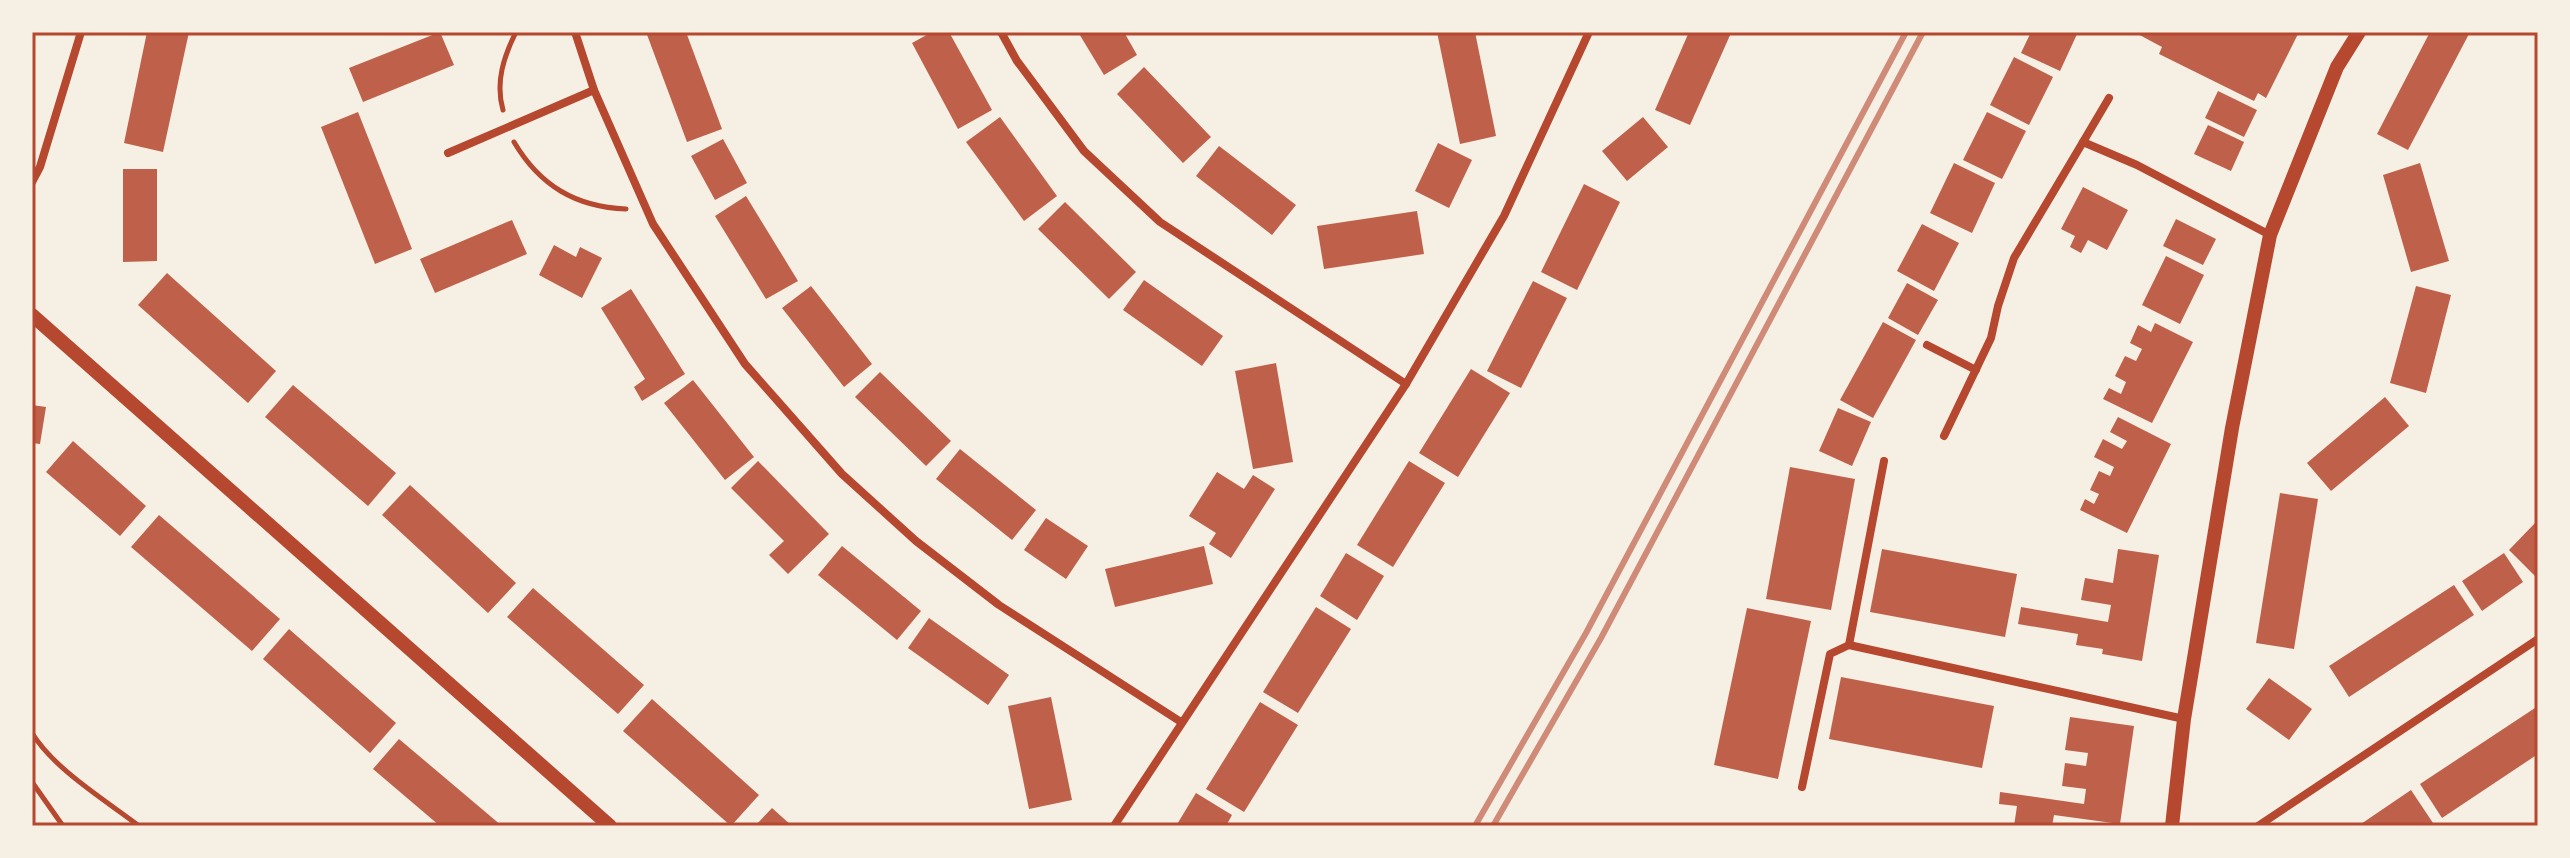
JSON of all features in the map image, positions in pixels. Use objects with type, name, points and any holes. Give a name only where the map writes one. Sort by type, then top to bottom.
[{"type":"street","points":[[32,182],[40,167],[81,32]]},
{"type":"street","points":[[575,32],[594,90],[653,224],[745,364],[842,474],[916,541],[999,605],[1181,722]]},
{"type":"street","points":[[1001,32],[1017,61],[1084,151],[1160,222],[1406,384]]},
{"type":"street","points":[[1114,826],[1406,384],[1504,216],[1589,32]]},
{"type":"street","points":[[2172,826],[2184,719],[2232,428],[2270,235],[2337,67],[2359,32]]},
{"type":"street","points":[[448,153],[594,90]]},
{"type":"street","points":[[1944,436],[1991,338],[2014,258],[2109,98]]},
{"type":"street","points":[[2083,142],[2137,165],[2270,235]]},
{"type":"street","points":[[32,315],[610,826]]},
{"type":"street","points":[[1927,345],[1976,370]]},
{"type":"street","points":[[1849,645],[1884,461]]},
{"type":"street","points":[[2258,826],[2538,639]]},
{"type":"street","points":[[1802,787],[1830,654],[1849,645],[2184,719]]},
{"type":"path","points":[[516,32],[502,60],[501,102],[508,126],[526,163],[557,191],[600,208],[647,210]]},
{"type":"path","points":[[32,733],[37,742],[69,772],[139,826]]},
{"type":"path","points":[[32,782],[63,826]]},
{"type":"building","points":[[147,32],[189,32],[163,152],[124,143]]},
{"type":"building","points":[[440,32],[454,65],[363,102],[349,68]]},
{"type":"building","points":[[646,32],[686,32],[722,129],[687,142]]},
{"type":"building","points":[[932,32],[949,32],[992,110],[958,129],[912,43]]},
{"type":"building","points":[[1078,32],[1124,32],[1137,55],[1104,75]]},
{"type":"building","points":[[1437,32],[1475,32],[1496,136],[1460,144]]},
{"type":"building","points":[[1689,32],[1731,33],[1690,125],[1655,110]]},
{"type":"building","points":[[2031,32],[2078,32],[2060,71],[2021,53]]},
{"type":"building","points":[[2134,32],[2299,32],[2266,98],[2258,93],[2254,101],[2159,54],[2162,47]]},
{"type":"building","points":[[2430,32],[2470,32],[2408,150],[2377,134]]},
{"type":"building","points":[[2014,57],[2053,77],[2029,125],[1990,105]]},
{"type":"building","points":[[1144,67],[1211,137],[1183,163],[1117,94]]},
{"type":"building","points":[[2218,91],[2257,110],[2244,137],[2205,118]]},
{"type":"building","points":[[358,112],[412,249],[375,264],[321,127]]},
{"type":"building","points":[[1987,112],[2026,131],[2002,179],[1963,160]]},
{"type":"building","points":[[1000,117],[1057,196],[1024,221],[966,142]]},
{"type":"building","points":[[1643,117],[1668,147],[1627,181],[1602,151]]},
{"type":"building","points":[[2208,125],[2244,142],[2231,171],[2194,154]]},
{"type":"building","points":[[723,139],[747,183],[715,200],[691,156]]},
{"type":"building","points":[[1438,143],[1472,160],[1449,208],[1415,191]]},
{"type":"building","points":[[1219,146],[1296,205],[1272,235],[1196,176]]},
{"type":"building","points":[[1954,163],[1995,183],[1972,233],[1930,213]]},
{"type":"building","points":[[2420,163],[2449,261],[2411,272],[2383,175]]},
{"type":"building","points":[[123,169],[157,169],[157,261],[123,262]]},
{"type":"building","points":[[1584,184],[1620,202],[1577,290],[1541,272]]},
{"type":"building","points":[[2083,187],[2128,210],[2107,250],[2088,240],[2081,253],[2070,247],[2075,236],[2061,229]]},
{"type":"building","points":[[746,196],[798,281],[766,299],[715,216]]},
{"type":"building","points":[[1065,202],[1136,272],[1109,299],[1038,229]]},
{"type":"building","points":[[1417,211],[1424,254],[1324,269],[1317,226]]},
{"type":"building","points":[[2176,219],[2216,239],[2203,265],[2163,246]]},
{"type":"building","points":[[512,220],[527,254],[435,293],[420,259]]},
{"type":"building","points":[[1922,224],[1959,243],[1934,291],[1897,271]]},
{"type":"building","points":[[554,245],[576,257],[580,247],[602,258],[582,298],[539,275]]},
{"type":"building","points":[[2166,256],[2204,275],[2180,324],[2142,305]]},
{"type":"building","points":[[167,273],[276,371],[248,403],[138,305]]},
{"type":"building","points":[[1144,280],[1223,336],[1202,366],[1123,310]]},
{"type":"building","points":[[1533,281],[1567,298],[1521,388],[1487,371]]},
{"type":"building","points":[[1907,283],[1938,300],[1918,335],[1888,318]]},
{"type":"building","points":[[811,286],[872,364],[844,387],[782,308]]},
{"type":"building","points":[[2416,286],[2451,295],[2426,393],[2390,383]]},
{"type":"building","points":[[631,289],[685,374],[642,401],[634,387],[645,379],[601,308]]},
{"type":"building","points":[[1883,322],[1916,340],[1873,418],[1840,400]]},
{"type":"building","points":[[2155,323],[2193,342],[2152,423],[2103,399],[2109,388],[2121,394],[2126,382],[2115,376],[2125,356],[2136,361],[2142,349],[2130,343],[2138,325],[2151,332]]},
{"type":"building","points":[[1276,363],[1293,462],[1253,469],[1235,371]]},
{"type":"building","points":[[1471,369],[1510,393],[1458,477],[1419,453]]},
{"type":"building","points":[[880,372],[951,441],[926,466],[855,397]]},
{"type":"building","points":[[693,380],[754,457],[725,480],[664,403]]},
{"type":"building","points":[[293,385],[396,473],[368,506],[265,417]]},
{"type":"building","points":[[2385,397],[2409,426],[2331,491],[2307,463]]},
{"type":"building","points":[[32,405],[46,407],[40,444],[32,443]]},
{"type":"building","points":[[1838,408],[1871,422],[1852,466],[1819,451]]},
{"type":"building","points":[[2118,417],[2171,444],[2127,533],[2080,510],[2085,499],[2094,504],[2099,494],[2090,490],[2099,471],[2110,476],[2114,467],[2094,457],[2103,439],[2122,449],[2127,441],[2110,432]]},
{"type":"building","points":[[73,441],[146,506],[120,536],[46,472]]},
{"type":"building","points":[[960,449],[1036,510],[1012,540],[936,479]]},
{"type":"building","points":[[758,461],[829,534],[788,574],[769,555],[784,541],[731,488]]},
{"type":"building","points":[[1409,461],[1445,483],[1393,567],[1357,545]]},
{"type":"building","points":[[1790,467],[1855,479],[1831,610],[1766,599]]},
{"type":"building","points":[[1217,472],[1244,489],[1253,475],[1275,489],[1231,558],[1209,544],[1216,533],[1189,516]]},
{"type":"building","points":[[410,485],[516,583],[488,613],[382,515]]},
{"type":"building","points":[[2280,493],[2318,499],[2294,649],[2256,643]]},
{"type":"building","points":[[159,515],[280,619],[252,651],[131,547]]},
{"type":"building","points":[[1046,518],[1088,546],[1066,579],[1024,550]]},
{"type":"building","points":[[2538,520],[2538,572],[2535,576],[2509,550]]},
{"type":"building","points":[[842,546],[921,611],[897,640],[818,575]]},
{"type":"building","points":[[1204,546],[1213,584],[1115,607],[1105,569]]},
{"type":"building","points":[[1882,549],[2017,574],[2005,637],[1870,612]]},
{"type":"building","points":[[2118,549],[2159,555],[2142,661],[2102,654],[2103,649],[2076,645],[2078,634],[2018,624],[2021,607],[2108,622],[2111,605],[2081,600],[2085,578],[2113,583]]},
{"type":"building","points":[[1346,553],[1384,576],[1357,620],[1320,596]]},
{"type":"building","points":[[2504,553],[2523,582],[2482,611],[2462,581]]},
{"type":"building","points":[[2454,585],[2474,615],[2349,697],[2329,666]]},
{"type":"building","points":[[533,588],[644,685],[618,714],[507,617]]},
{"type":"building","points":[[1316,607],[1351,629],[1298,713],[1263,692]]},
{"type":"building","points":[[1747,608],[1811,621],[1778,779],[1714,765]]},
{"type":"building","points":[[929,618],[1009,675],[988,705],[908,648]]},
{"type":"building","points":[[289,629],[396,723],[370,753],[263,659]]},
{"type":"building","points":[[1841,677],[1994,706],[1982,768],[1829,739]]},
{"type":"building","points":[[2269,678],[2312,709],[2289,740],[2246,709]]},
{"type":"building","points":[[1051,697],[1072,800],[1029,809],[1008,706]]},
{"type":"building","points":[[652,699],[759,795],[731,826],[623,731]]},
{"type":"building","points":[[1260,702],[1298,725],[1244,812],[1206,789]]},
{"type":"building","points":[[2538,706],[2538,754],[2442,818],[2420,784]]},
{"type":"building","points":[[2070,717],[2134,726],[2120,824],[2054,815],[2052,826],[2014,826],[2017,806],[1999,804],[2000,792],[2084,804],[2086,789],[2062,786],[2065,763],[2086,766],[2088,753],[2065,750]]},
{"type":"building","points":[[399,739],[502,826],[440,826],[373,769]]},
{"type":"building","points":[[2411,790],[2433,823],[2428,826],[2358,826]]},
{"type":"building","points":[[1196,793],[1232,815],[1226,826],[1176,826]]},
{"type":"building","points":[[772,808],[792,826],[755,826]]},
{"type":"railway","points":[[1475,826],[1586,633],[1906,32]]},
{"type":"railway","points":[[1493,826],[1601,638],[1923,32]]}]
